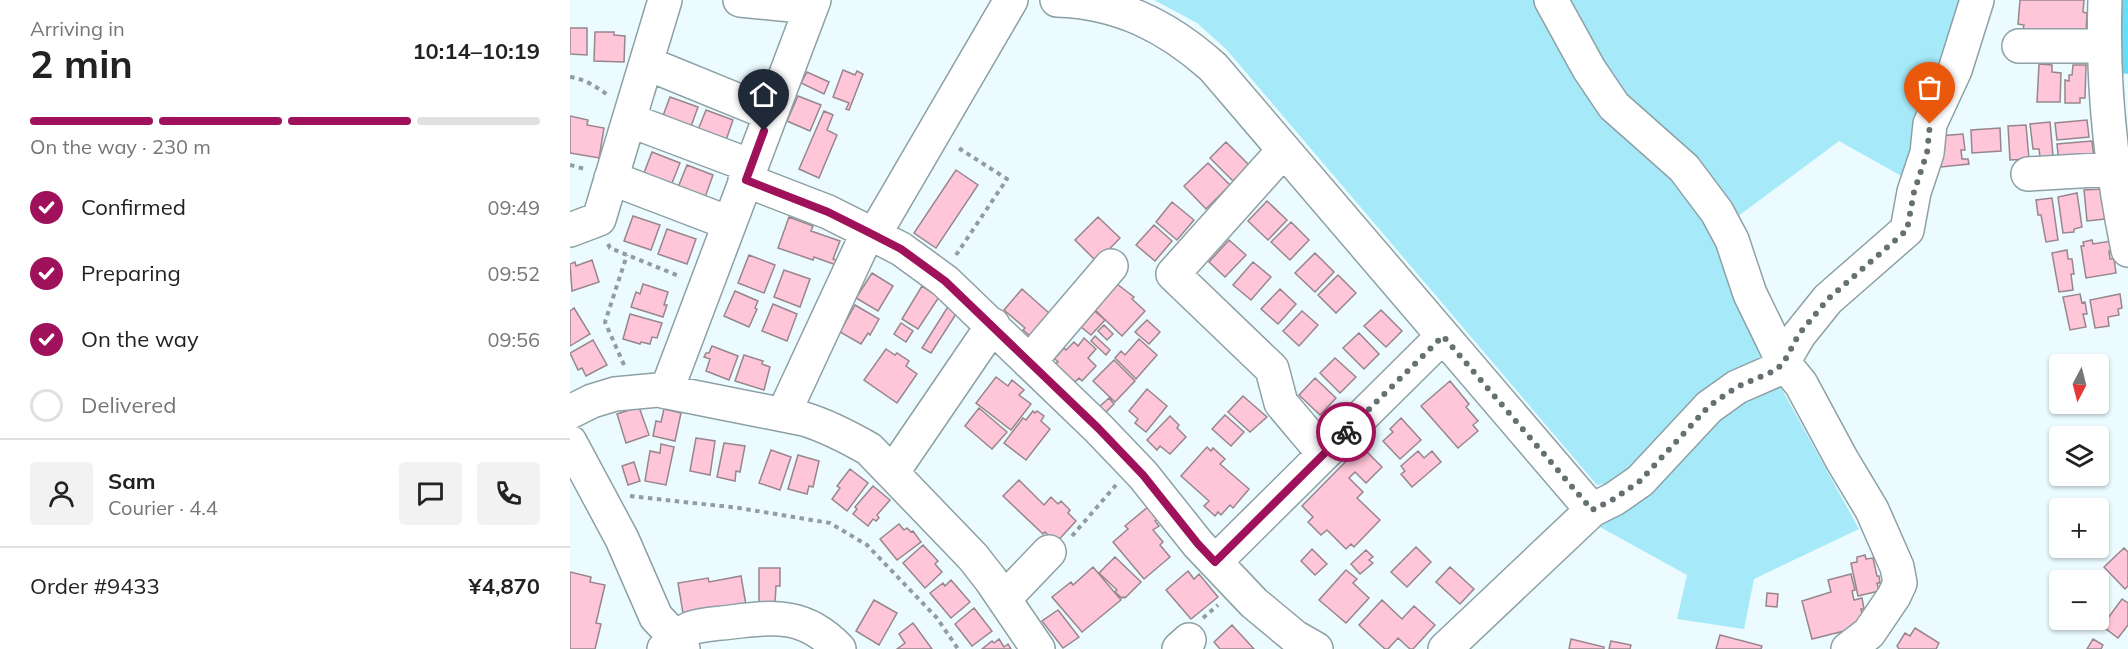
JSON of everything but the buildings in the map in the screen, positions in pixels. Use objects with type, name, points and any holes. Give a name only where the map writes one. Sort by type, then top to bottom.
[{"type":"street","points":[[584,225],[611,178],[664,0]]},
{"type":"street","points":[[650,391],[705,287],[813,3],[741,0]]},
{"type":"street","points":[[783,415],[871,234],[1011,0]]},
{"type":"street","points":[[1057,0],[1074,0],[1127,12],[1149,21],[1175,36],[1213,66],[1592,510]]},
{"type":"street","points":[[1551,0],[1589,69],[1614,106],[1684,168],[1717,212],[1732,240],[1750,294],[1784,362],[1801,384],[1872,510],[1898,567],[1900,583],[1869,633],[1848,649]]},
{"type":"street","points":[[1445,649],[1592,510],[1614,499],[1640,481],[1709,406],[1737,387],[1776,370],[1784,362],[1799,334],[1828,299],[1907,230],[1914,192],[1927,153],[1930,124],[1954,70],[1977,0]]},
{"type":"street","points":[[2105,0],[2104,46],[2114,169],[2128,250]]},
{"type":"street","points":[[2019,46],[2104,46]]},
{"type":"street","points":[[646,63],[771,114]]},
{"type":"street","points":[[630,116],[901,249],[940,279],[993,325],[1134,465],[1198,544],[1254,603],[1295,638],[1316,649]]},
{"type":"street","points":[[1284,150],[1173,274],[1272,369],[1281,403],[1324,454]]},
{"type":"street","points":[[2028,174],[2114,169]]},
{"type":"street","points":[[611,178],[729,223]]},
{"type":"street","points":[[1029,362],[1111,266]]},
{"type":"street","points":[[892,473],[993,325]]},
{"type":"street","points":[[1215,562],[1443,336]]},
{"type":"street","points":[[570,412],[592,400],[650,391],[783,415],[823,425],[852,439],[869,449],[973,557],[1038,649]]},
{"type":"street","points":[[570,442],[622,539],[656,617],[674,645],[688,628],[771,617],[800,623],[817,630],[839,649]]},
{"type":"street","points":[[1004,599],[1048,552]]},
{"type":"path","points":[[570,77],[596,86],[630,116]]},
{"type":"path","points":[[934,132],[1007,178],[940,279]]},
{"type":"path","points":[[584,225],[610,249],[705,287]]},
{"type":"path","points":[[627,255],[605,322],[650,391]]},
{"type":"path","points":[[1048,552],[1054,556],[1134,465]]},
{"type":"path","points":[[597,493],[739,508],[830,523],[875,552],[937,618],[958,649]]},
{"type":"shaded area","points":[[1154,0],[1540,0],[1703,206],[1774,352],[1618,482],[1597,485],[1226,49],[1197,23]]},
{"type":"shaded area","points":[[1560,0],[1963,0],[1905,178],[1839,141],[1733,220],[1626,106]]},
{"type":"shaded area","points":[[1779,384],[1859,529],[1754,579],[1744,629],[1677,619],[1687,575],[1600,527],[1730,409]]},
{"type":"waterway","points":[[2128,5],[2128,52]]},
{"type":"way so far","points":[[1346,432],[1443,336],[1592,510],[1614,499],[1640,481],[1709,406],[1737,387],[1776,370],[1784,362],[1799,334],[1828,299],[1907,230],[1914,192],[1927,153],[1930,124]]},
{"type":"route","points":[[764,131],[746,180],[828,212],[868,232],[901,249],[945,281],[1098,428],[1143,475],[1215,562],[1346,432]]}]
